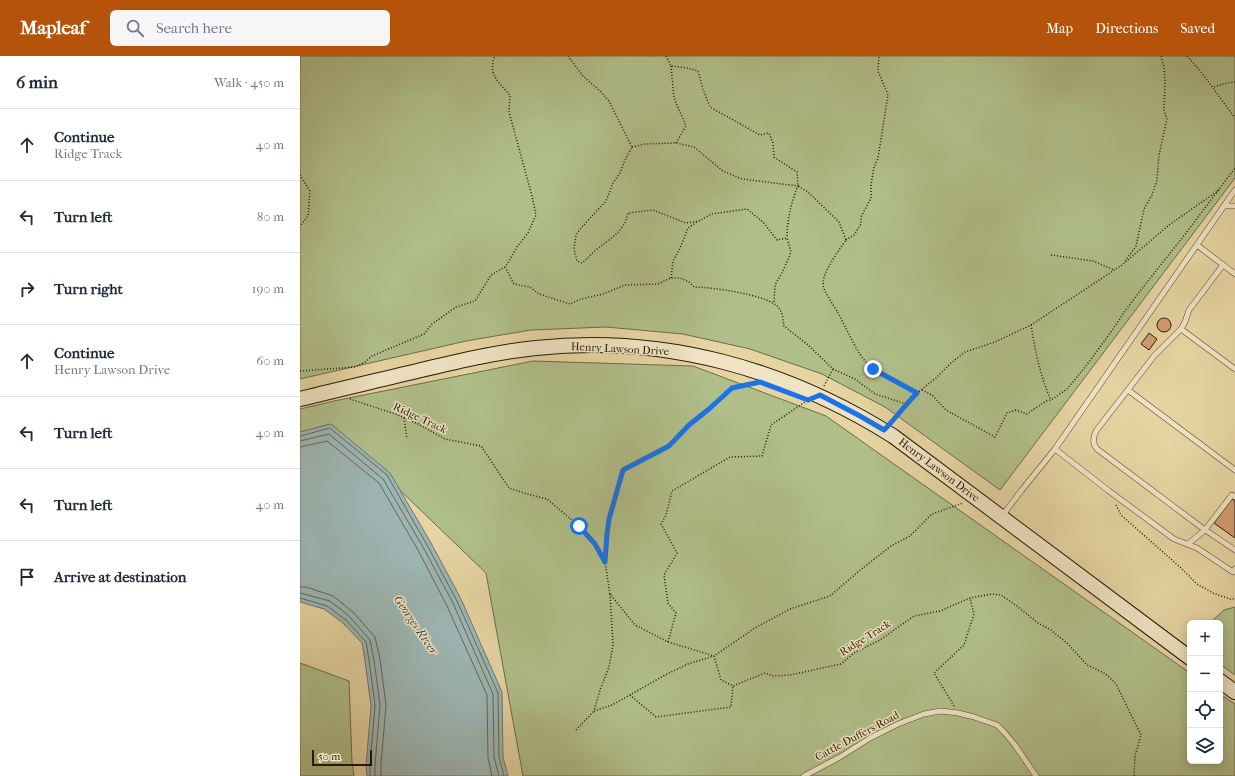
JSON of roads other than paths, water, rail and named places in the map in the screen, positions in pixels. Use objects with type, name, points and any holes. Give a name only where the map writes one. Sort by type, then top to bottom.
[{"type":"main road","name":"Henry Lawson Drive","points":[[300,399],[482,356],[534,348],[578,345],[647,348],[700,356],[756,371],[786,382],[814,397],[860,416],[884,430],[923,457],[1187,656]]},
{"type":"main road","points":[[1223,683],[1235,692]]},
{"type":"lane","points":[[1002,516],[1055,449],[1235,190]]},
{"type":"lane","points":[[1224,206],[1235,206]]},
{"type":"lane","points":[[1197,245],[1235,274]]},
{"type":"lane","points":[[1223,265],[1189,310],[1181,329],[1154,356],[1096,431],[1093,440],[1095,447],[1205,530],[1235,550]]},
{"type":"lane","points":[[1181,329],[1235,369]]},
{"type":"lane","points":[[1128,390],[1235,470]]},
{"type":"lane","points":[[1055,449],[1174,539],[1197,548],[1233,572],[1235,569]]},
{"type":"lane","points":[[1188,544],[1205,530],[1232,494],[1235,497]]},
{"type":"lane","name":"Cattle Duffers Road","points":[[804,776],[840,757],[870,738],[898,724],[930,713],[941,711],[958,713],[985,720],[997,725],[1015,745],[1036,776]]},
{"type":"water","name":"Georges River","points":[[331,424],[390,473],[431,543],[461,599],[502,692],[503,757],[508,776],[367,776],[366,765],[371,706],[362,643],[343,623],[324,609],[300,602],[300,432]]}]
